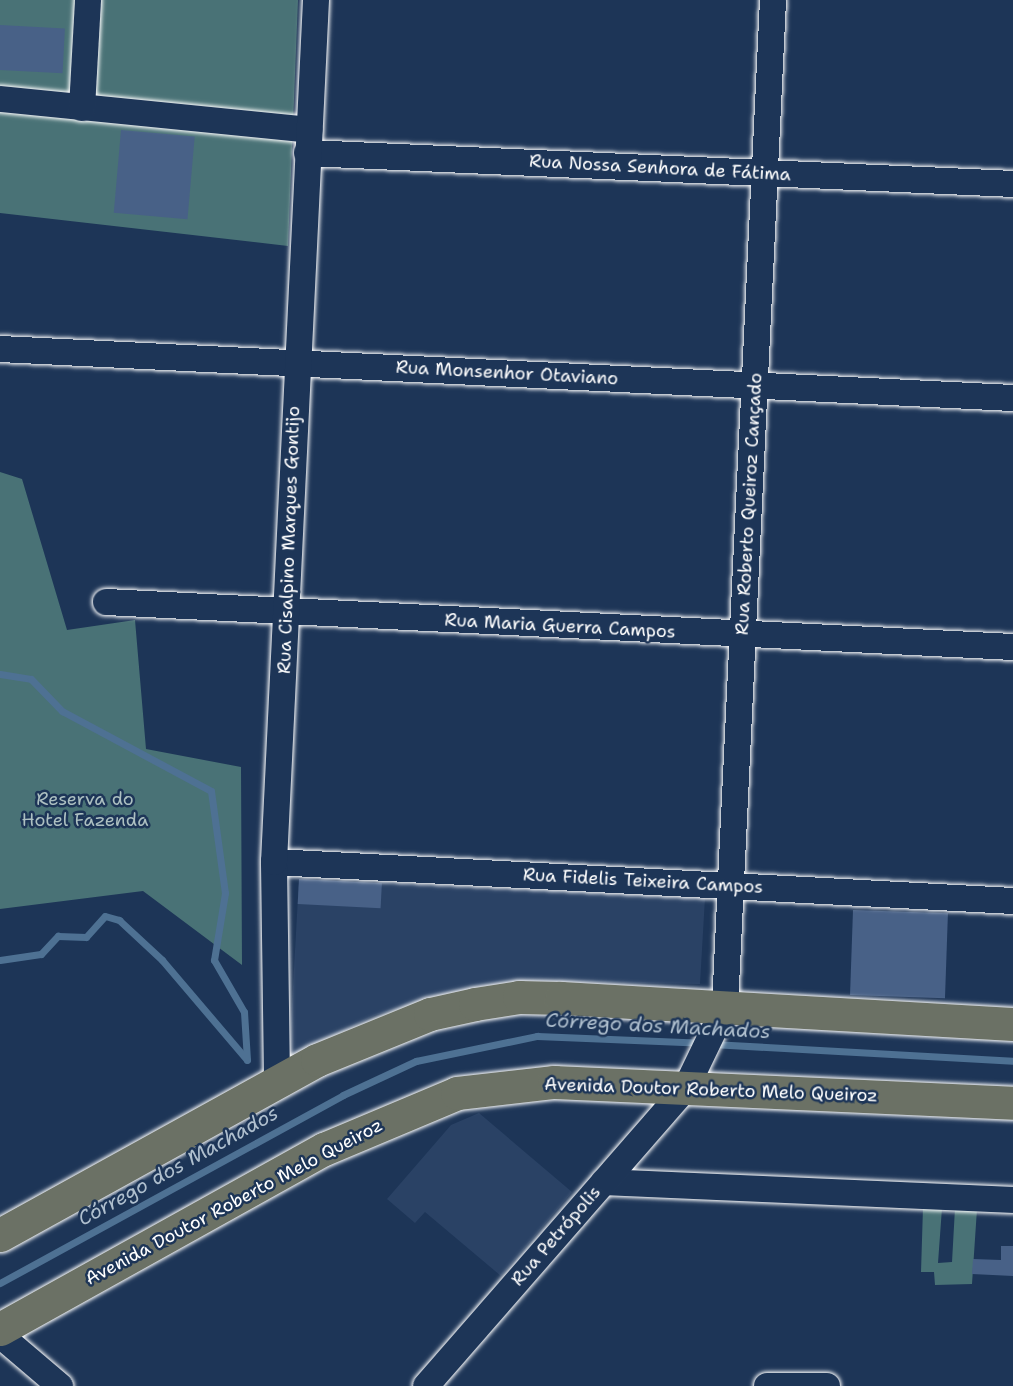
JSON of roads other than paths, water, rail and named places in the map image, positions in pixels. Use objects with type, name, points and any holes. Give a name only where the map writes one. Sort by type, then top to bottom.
[{"type":"main road","points":[[0,1235],[277,1079],[430,1014],[519,997],[720,1019],[1013,1024]]},
{"type":"main road","name":"Avenida Doutor Roberto Melo Queiroz","points":[[0,1329],[324,1149],[411,1109],[457,1093],[554,1082],[1013,1103]]},
{"type":"street","points":[[82,108],[88,0]]},
{"type":"street","name":"Rua Cisalpino Marques Gontijo","points":[[277,1079],[274,862],[288,613],[295,363],[316,0]]},
{"type":"street","name":"Rua Roberto Queiroz Cançado","points":[[720,1019],[743,634],[773,0]]},
{"type":"street","name":"Rua Nossa Senhora de Fátima","points":[[0,99],[82,108],[308,141],[765,173],[1013,184]]},
{"type":"street","name":"Rua Monsenhor Otaviano","points":[[0,349],[1013,398]]},
{"type":"street","name":"Rua Maria Guerra Campos","points":[[106,602],[288,613],[1013,647]]},
{"type":"street","name":"Rua Fidelis Teixeira Campos","points":[[274,862],[1013,901]]},
{"type":"street","name":"Rua Petrópolis","points":[[426,1386],[686,1088],[720,1019]]},
{"type":"street","points":[[604,1182],[1013,1200]]},
{"type":"street","points":[[0,1335],[60,1386]]},
{"type":"street","points":[[767,1386],[827,1386]]},
{"type":"waterway","points":[[0,674],[31,679],[62,711],[211,791],[225,893],[214,960],[244,1012],[247,1060]]},
{"type":"waterway","points":[[0,960],[41,954],[58,936],[86,937],[105,916],[119,920],[162,960],[247,1060]]},
{"type":"waterway","name":"Córrego dos Machados","points":[[0,1283],[343,1095],[416,1061],[537,1036],[701,1043]]},
{"type":"waterway","name":"Córrego dos Machados","points":[[712,1044],[1013,1061]]},
{"type":"park label","name":"Reserva do Hotel Fazenda","points":[[85,810]]}]
